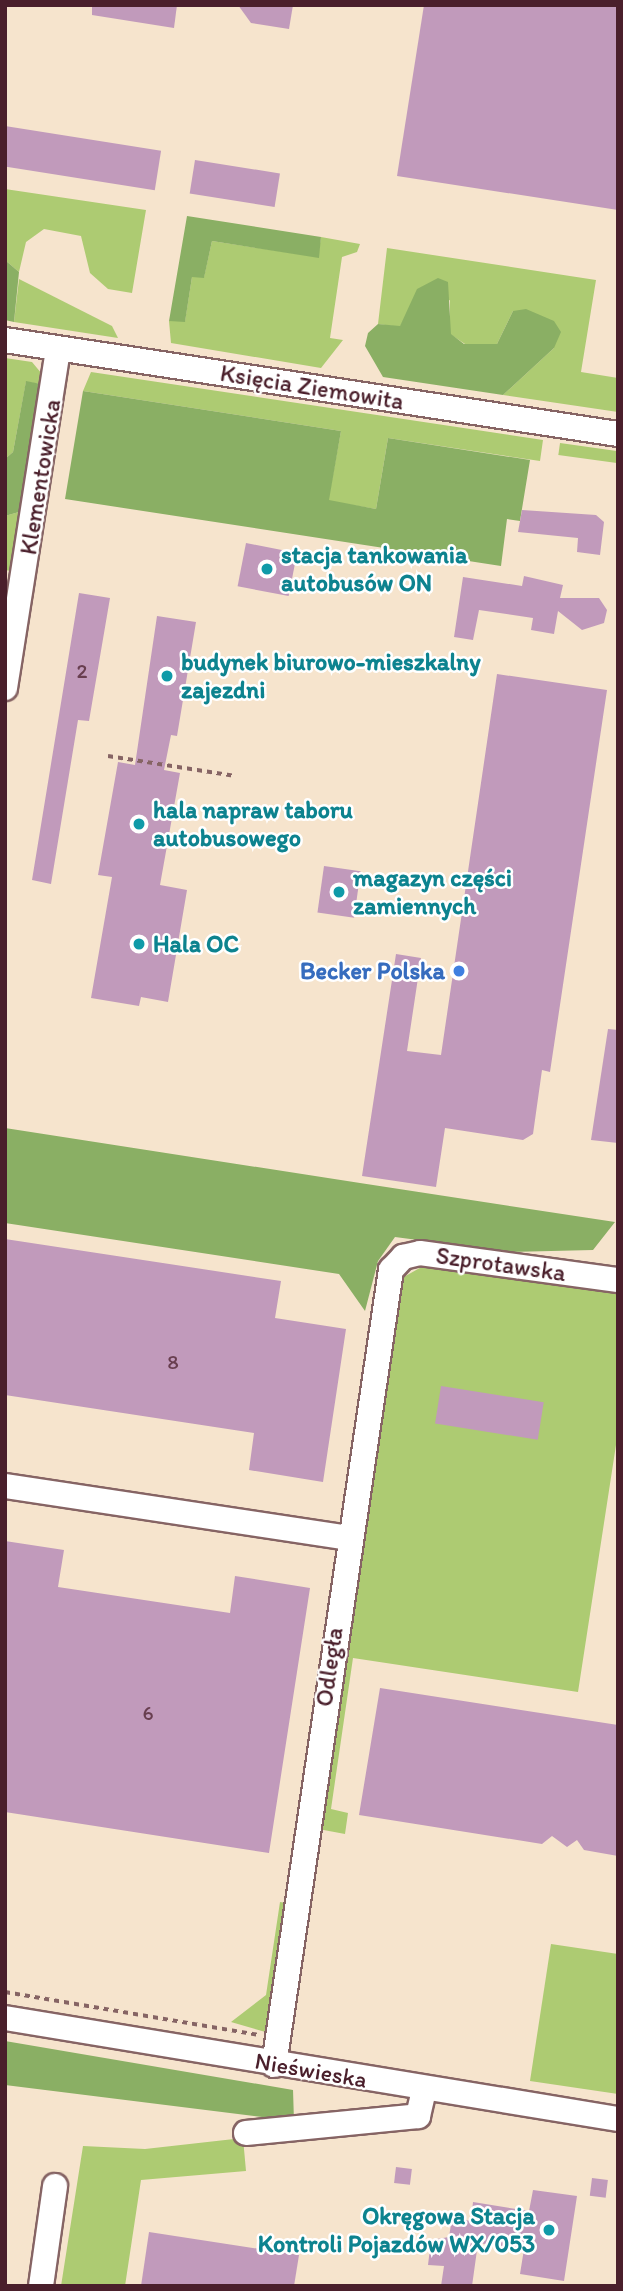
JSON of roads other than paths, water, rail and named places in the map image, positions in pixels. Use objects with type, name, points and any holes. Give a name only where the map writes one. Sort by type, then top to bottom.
[{"type":"street","name":"Księcia Ziemowita","points":[[5,340],[618,434]]},
{"type":"street","name":"Klementowicka","points":[[5,688],[58,349]]},
{"type":"street","name":"Szprotawska","points":[[391,1270],[403,1257],[420,1254],[618,1280]]},
{"type":"street","name":"Odległa","points":[[274,2065],[348,1538],[391,1270]]},
{"type":"street","points":[[5,1486],[348,1538]]},
{"type":"street","name":"Nieświeska","points":[[5,2018],[274,2065],[618,2119]]},
{"type":"street","points":[[246,2133],[418,2116],[424,2089]]},
{"type":"street","points":[[41,2286],[55,2186]]},
{"type":"place","name":"stacja tankowania autobusów ON","points":[[267,569]]},
{"type":"place","name":"budynek biurowo-mieszkalny zajezdni","points":[[167,676]]},
{"type":"place","name":"hala napraw taboru autobusowego","points":[[139,824]]},
{"type":"place","name":"magazyn części zamiennych","points":[[339,892]]},
{"type":"place","name":"Hala OC","points":[[139,944]]},
{"type":"place","name":"Becker Polska","points":[[459,971]]},
{"type":"place","name":"Okręgowa Stacja Kontroli Pojazdów WX/053","points":[[549,2230]]}]
